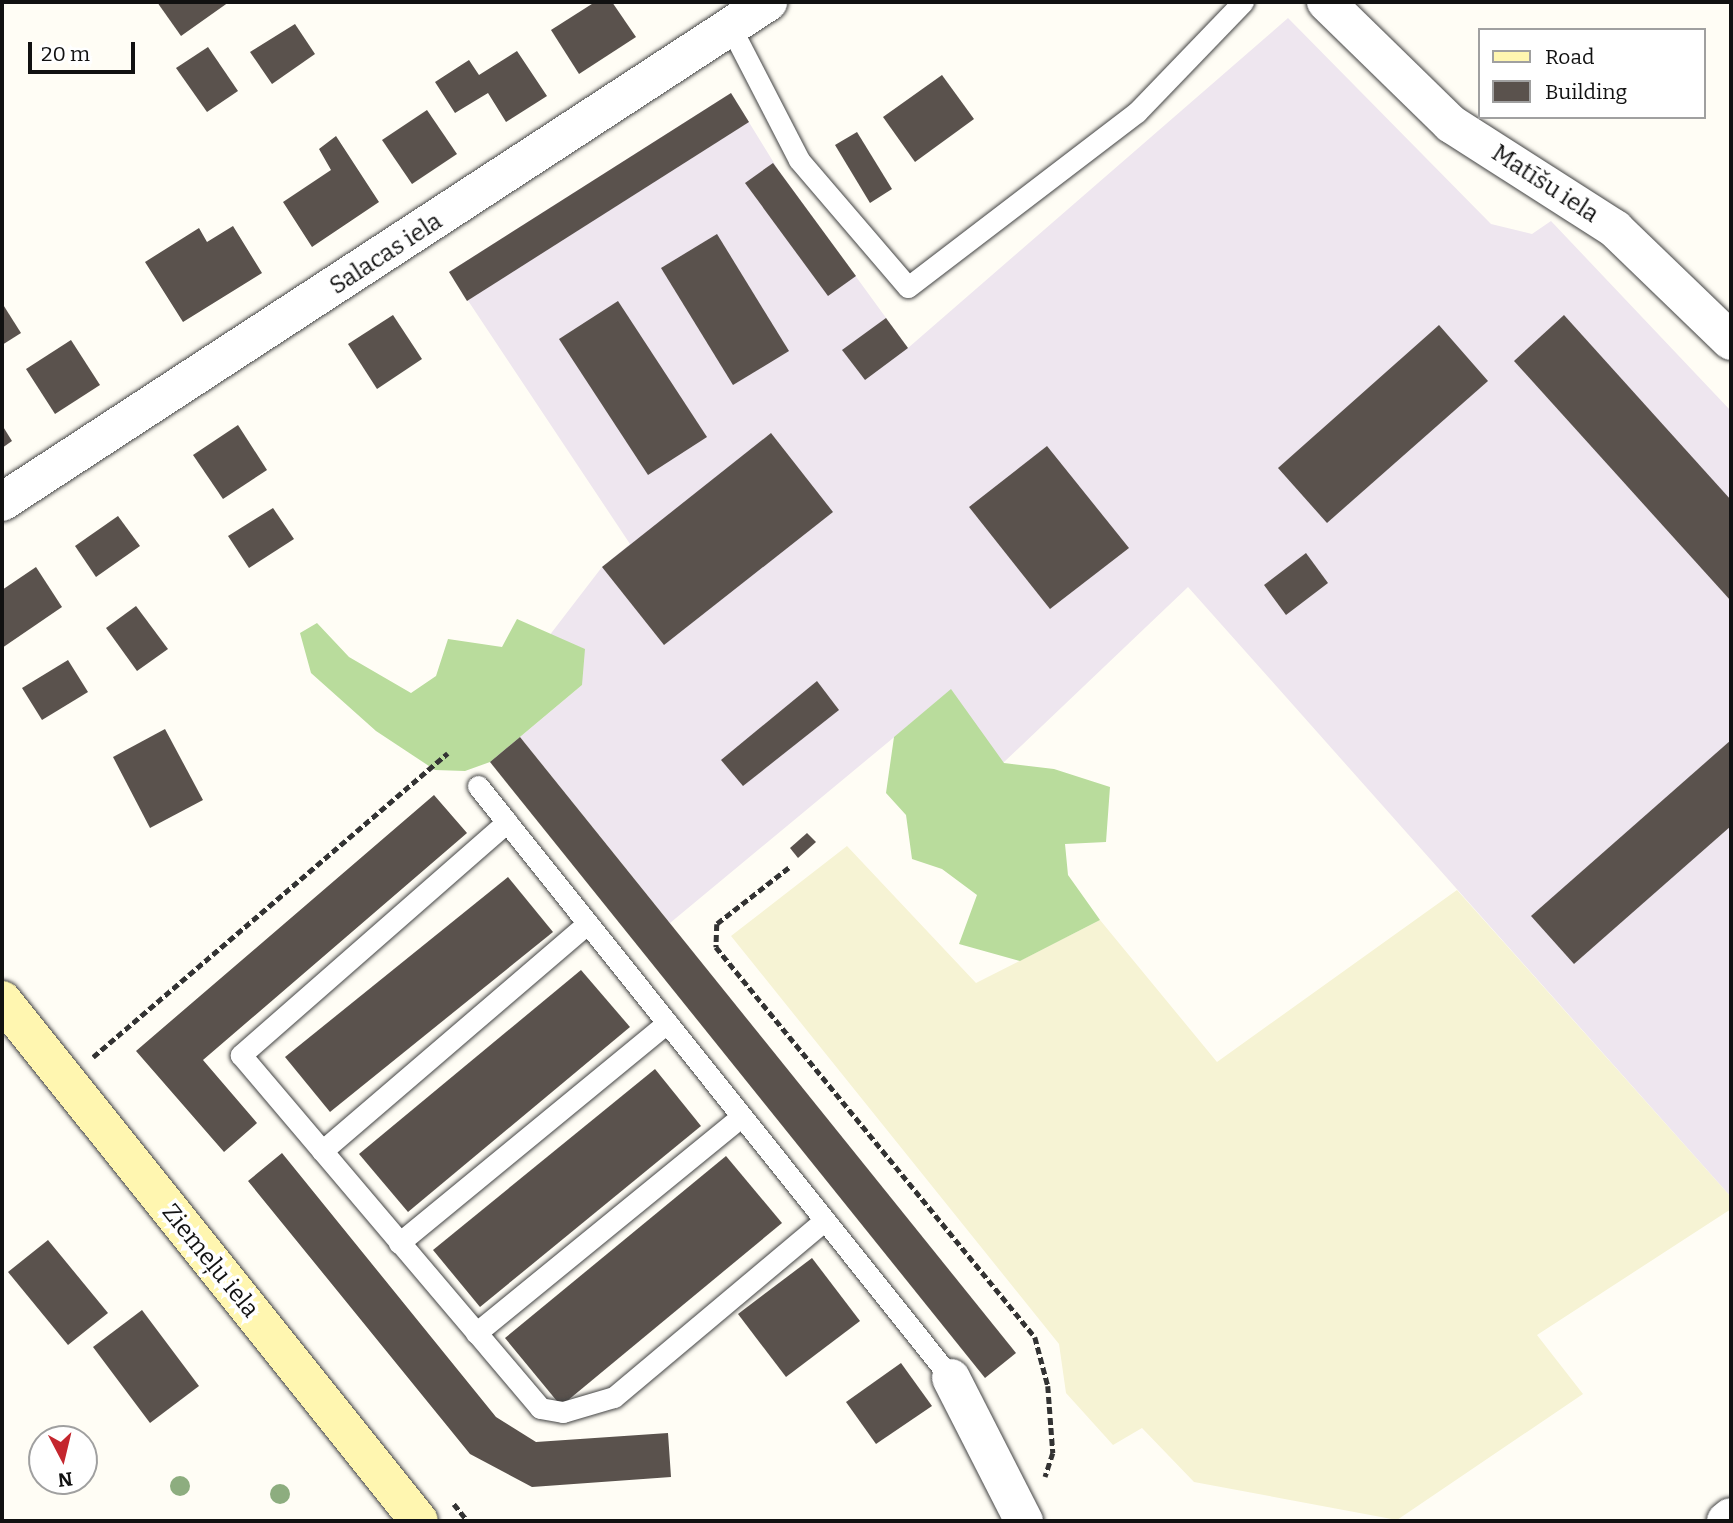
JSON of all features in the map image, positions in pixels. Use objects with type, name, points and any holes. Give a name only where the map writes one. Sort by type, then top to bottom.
[{"type":"street","name":"Salacas iela","points":[[2,502],[720,15],[768,2]]},
{"type":"street","name":"Matīšu iela","points":[[1326,2],[1451,124],[1615,229],[1731,341]]},
{"type":"street","name":"Ziemeļu iela","points":[[2,1000],[419,1521]]},
{"type":"street","points":[[951,1378],[1024,1521]]},
{"type":"street","points":[[1726,1521],[1731,1517]]},
{"type":"lane","points":[[720,15],[799,160],[908,288],[1137,112],[1243,2]]},
{"type":"lane","points":[[478,786],[951,1378]]},
{"type":"lane","points":[[507,822],[241,1055],[540,1408],[563,1412],[614,1397],[825,1220]]},
{"type":"lane","points":[[322,1151],[588,923]]},
{"type":"lane","points":[[399,1243],[667,1023]]},
{"type":"lane","points":[[475,1333],[742,1116]]},
{"type":"path","points":[[66,1080],[447,753]]},
{"type":"path","points":[[789,868],[717,924],[716,947],[1035,1337],[1048,1385],[1053,1453],[1041,1487]]},
{"type":"shaded area","points":[[1288,18],[1491,224],[1532,234],[1551,221],[1731,411],[1731,1197],[1188,587],[1003,763],[951,690],[670,923],[520,737],[582,685],[549,636],[602,567],[630,544],[449,272],[731,93],[779,171],[908,348]]},
{"type":"shaded area","points":[[847,846],[976,983],[1100,920],[1217,1062],[1457,890],[1731,1197],[1731,1209],[1537,1335],[1583,1394],[1397,1520],[1194,1482],[1142,1428],[1113,1445],[1066,1393],[1059,1344],[731,936]]},
{"type":"green space","points":[[517,619],[585,649],[582,685],[490,762],[465,771],[435,770],[376,731],[311,673],[300,633],[317,623],[349,657],[411,693],[436,676],[448,639],[502,647]]},
{"type":"green space","points":[[951,689],[1004,763],[1054,769],[1110,787],[1106,842],[1065,844],[1068,875],[1100,920],[1020,961],[959,944],[977,895],[942,869],[912,859],[906,815],[886,793],[894,737]]},
{"type":"building","points":[[157,2],[229,2],[181,36]]},
{"type":"building","points":[[595,2],[612,2],[636,37],[579,74],[551,30]]},
{"type":"building","points":[[295,24],[315,54],[272,84],[250,52]]},
{"type":"building","points":[[208,47],[238,91],[207,112],[176,68]]},
{"type":"building","points":[[517,51],[547,96],[506,122],[488,93],[455,113],[435,82],[469,60],[479,75]]},
{"type":"building","points":[[942,75],[974,119],[915,162],[883,117]]},
{"type":"building","points":[[731,93],[749,122],[467,301],[449,272]]},
{"type":"building","points":[[427,110],[457,154],[412,184],[382,140]]},
{"type":"building","points":[[857,132],[892,189],[870,203],[835,145]]},
{"type":"building","points":[[336,136],[379,202],[312,247],[283,202],[331,170],[319,149]]},
{"type":"building","points":[[773,163],[856,276],[828,296],[745,183]]},
{"type":"building","points":[[233,226],[262,273],[183,322],[145,262],[199,228],[207,242]]},
{"type":"building","points":[[717,234],[789,351],[733,385],[661,268]]},
{"type":"building","points":[[618,301],[707,437],[648,475],[559,339]]},
{"type":"building","points":[[2,303],[21,333],[2,345]]},
{"type":"building","points":[[393,315],[422,359],[377,389],[348,344]]},
{"type":"building","points":[[1564,315],[1731,500],[1731,601],[1514,361]]},
{"type":"building","points":[[886,318],[908,348],[865,380],[842,350]]},
{"type":"building","points":[[1439,325],[1488,381],[1327,523],[1278,468]]},
{"type":"building","points":[[71,340],[100,385],[55,414],[26,369]]},
{"type":"building","points":[[2,425],[12,441],[2,448]]},
{"type":"building","points":[[238,425],[267,470],[223,499],[193,455]]},
{"type":"building","points":[[771,433],[833,512],[664,645],[602,567]]},
{"type":"building","points":[[1047,446],[1129,548],[1050,609],[969,507]]},
{"type":"building","points":[[273,508],[294,539],[249,568],[228,536]]},
{"type":"building","points":[[118,516],[140,546],[96,577],[75,546]]},
{"type":"building","points":[[1306,553],[1328,583],[1286,615],[1264,585]]},
{"type":"building","points":[[36,567],[62,607],[2,648],[2,590]]},
{"type":"building","points":[[136,606],[168,649],[137,671],[106,628]]},
{"type":"building","points":[[68,660],[88,692],[42,720],[22,688]]},
{"type":"building","points":[[817,681],[839,710],[743,786],[721,760]]},
{"type":"building","points":[[165,729],[203,800],[150,828],[113,757]]},
{"type":"building","points":[[520,737],[1016,1353],[985,1378],[490,762]]},
{"type":"building","points":[[1731,740],[1731,826],[1574,964],[1531,916]]},
{"type":"building","points":[[434,795],[467,833],[203,1060],[257,1123],[224,1152],[136,1051]]},
{"type":"building","points":[[807,833],[816,842],[798,858],[790,848]]},
{"type":"building","points":[[508,877],[553,932],[330,1112],[285,1057]]},
{"type":"building","points":[[581,970],[630,1027],[408,1212],[359,1154]]},
{"type":"building","points":[[655,1069],[701,1126],[480,1307],[433,1250]]},
{"type":"building","points":[[282,1153],[496,1417],[536,1442],[668,1433],[671,1477],[532,1487],[470,1454],[248,1181]]},
{"type":"building","points":[[726,1156],[782,1223],[561,1406],[505,1338]]},
{"type":"building","points":[[48,1240],[108,1313],[68,1345],[8,1272]]},
{"type":"building","points":[[812,1258],[860,1321],[786,1377],[738,1314]]},
{"type":"building","points":[[142,1310],[199,1386],[150,1423],[93,1347]]},
{"type":"building","points":[[901,1363],[932,1406],[876,1444],[846,1402]]}]
